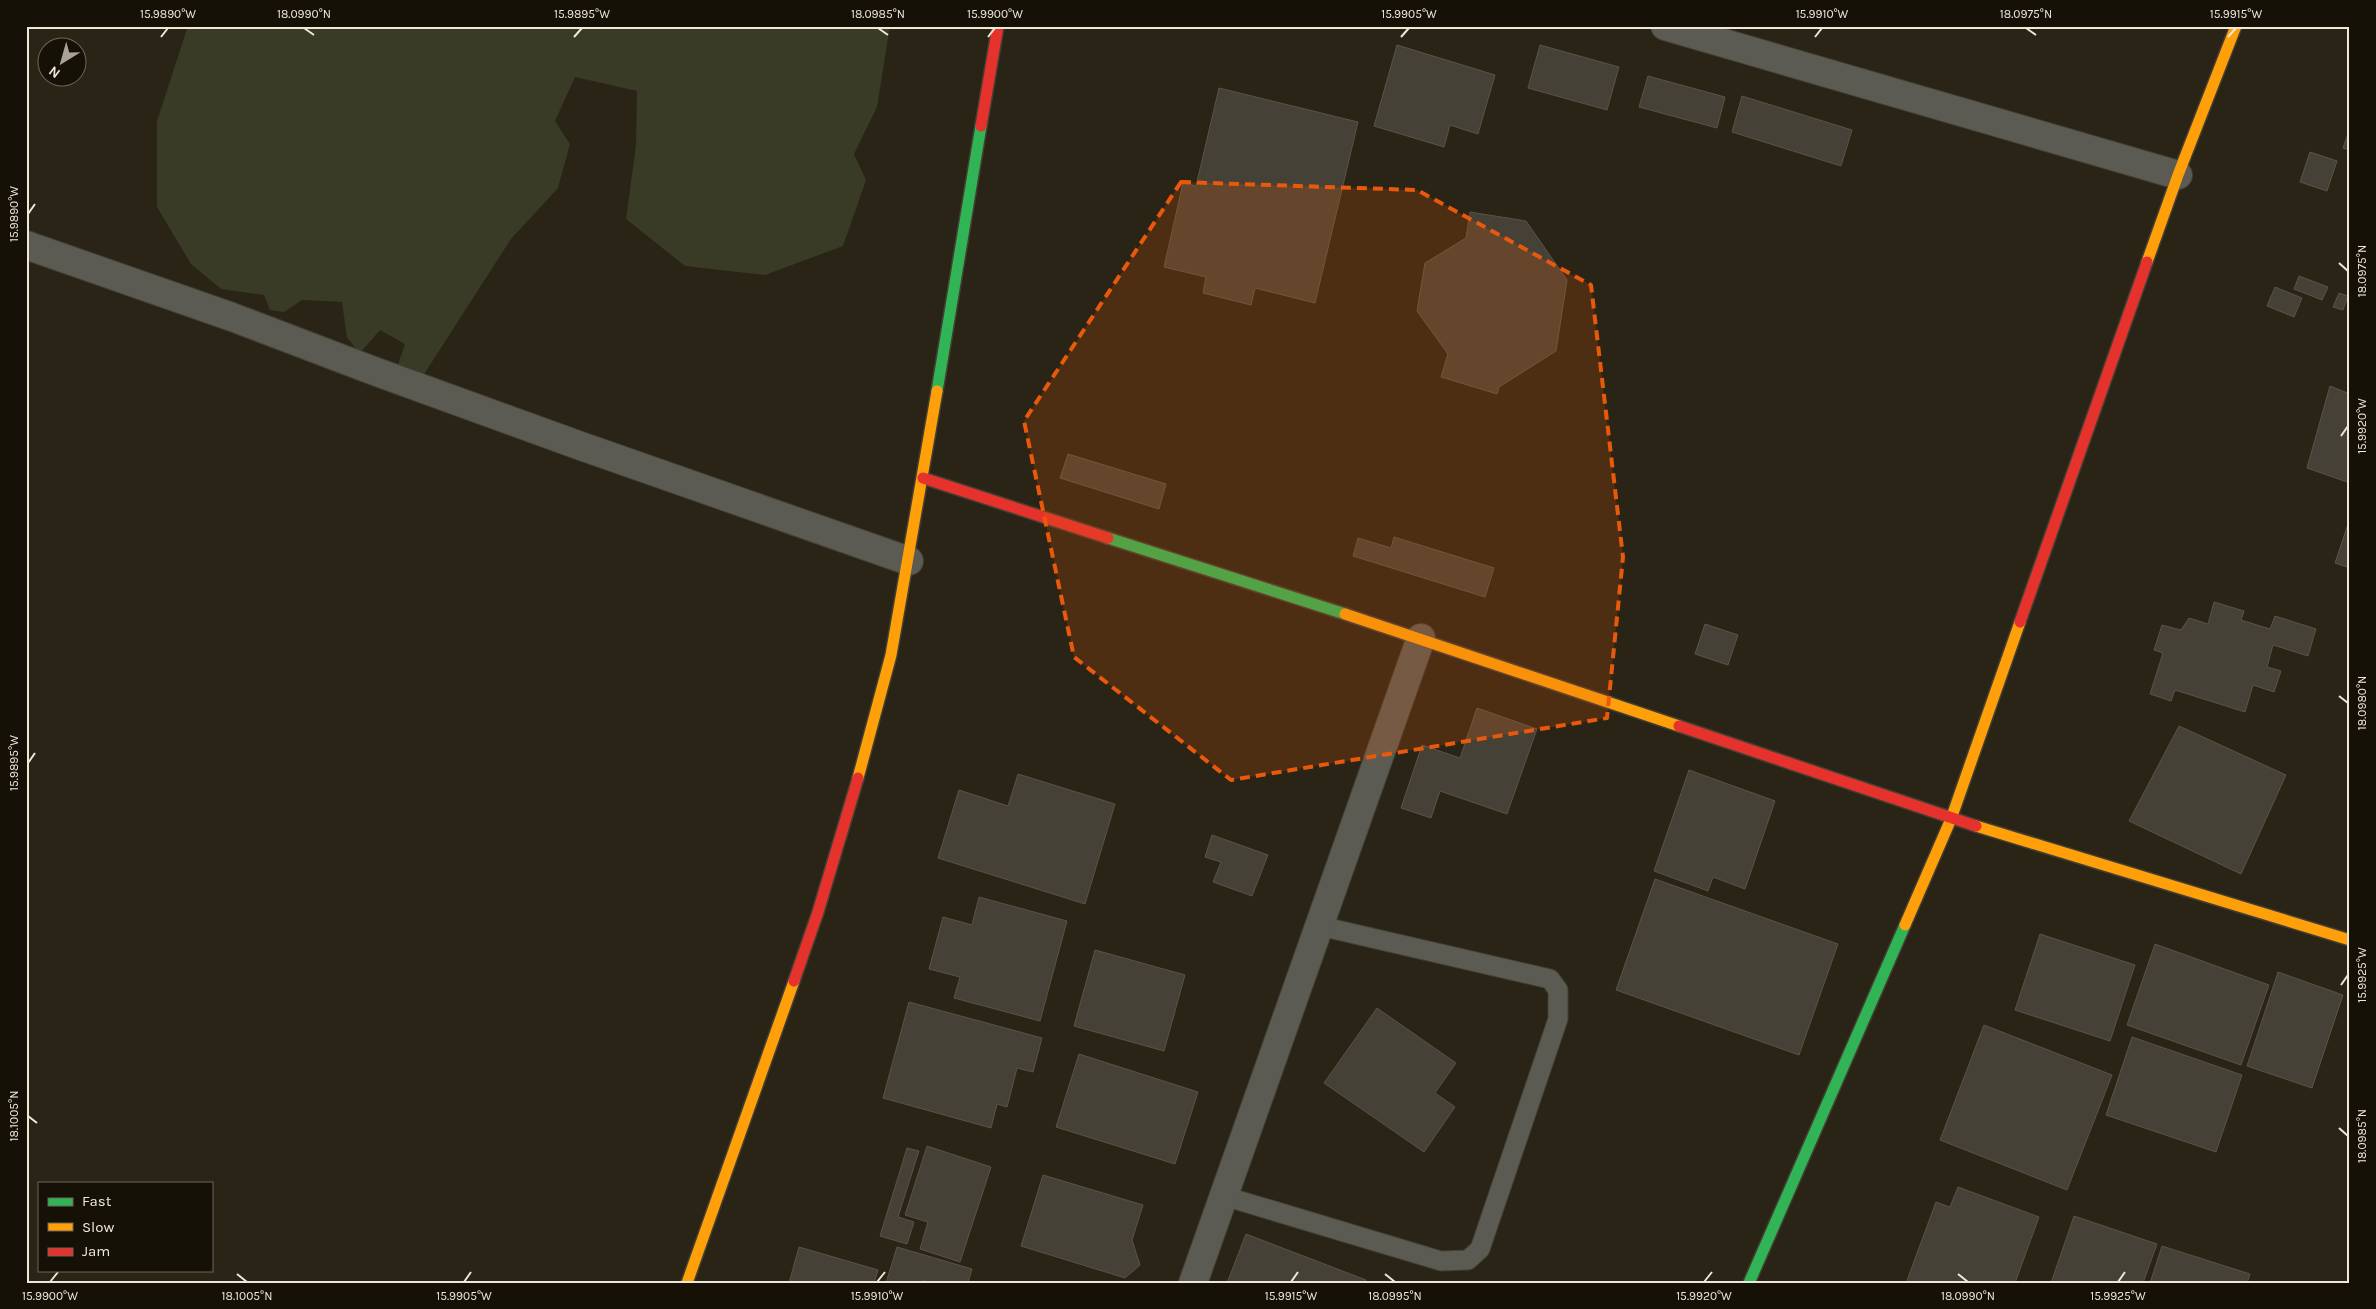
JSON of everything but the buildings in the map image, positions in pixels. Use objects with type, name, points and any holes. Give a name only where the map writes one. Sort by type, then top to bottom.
[{"type":"street","points":[[687,1283],[821,902],[860,773],[891,655],[909,561],[998,26]]},
{"type":"street","points":[[1665,26],[2178,175]]},
{"type":"street","points":[[1748,1283],[1951,819],[2178,175],[2236,26]]},
{"type":"street","points":[[26,245],[232,317],[578,445],[909,561]]},
{"type":"street","points":[[923,478],[1421,638],[1951,819],[2350,940]]},
{"type":"street","points":[[1193,1283],[1421,638]]},
{"type":"lane","points":[[1224,1196],[1441,1261],[1468,1260],[1480,1249],[1558,1019],[1558,990],[1550,979],[1320,926]]},
{"type":"highlighted area","points":[[1181,182],[1417,190],[1591,285],[1623,557],[1607,718],[1231,780],[1074,657],[1024,421]]},
{"type":"green space","points":[[188,26],[890,26],[877,107],[854,154],[866,180],[843,246],[765,275],[685,266],[626,219],[636,145],[637,91],[575,77],[555,121],[570,144],[558,188],[511,239],[419,382],[395,373],[405,344],[380,330],[360,353],[347,338],[342,302],[302,300],[284,312],[270,310],[264,295],[221,289],[191,264],[157,207],[157,121]]},
{"type":"traffic: fast","points":[[937,391],[981,126]]},
{"type":"traffic: fast","points":[[1108,538],[1345,614]]},
{"type":"traffic: fast","points":[[1749,1283],[1905,925]]},
{"type":"traffic: slow","points":[[2147,262],[2178,175],[2236,26]]},
{"type":"traffic: slow","points":[[858,778],[891,655],[937,391]]},
{"type":"traffic: slow","points":[[1345,614],[1679,726]]},
{"type":"traffic: slow","points":[[1905,925],[1951,819],[2020,622]]},
{"type":"traffic: slow","points":[[1976,826],[2350,940]]},
{"type":"traffic: slow","points":[[687,1283],[794,981]]},
{"type":"traffic: jam","points":[[981,126],[998,26]]},
{"type":"traffic: jam","points":[[2020,622],[2147,262]]},
{"type":"traffic: jam","points":[[923,478],[1108,538]]},
{"type":"traffic: jam","points":[[1679,726],[1976,826]]},
{"type":"traffic: jam","points":[[794,981],[818,912],[858,778]]}]
